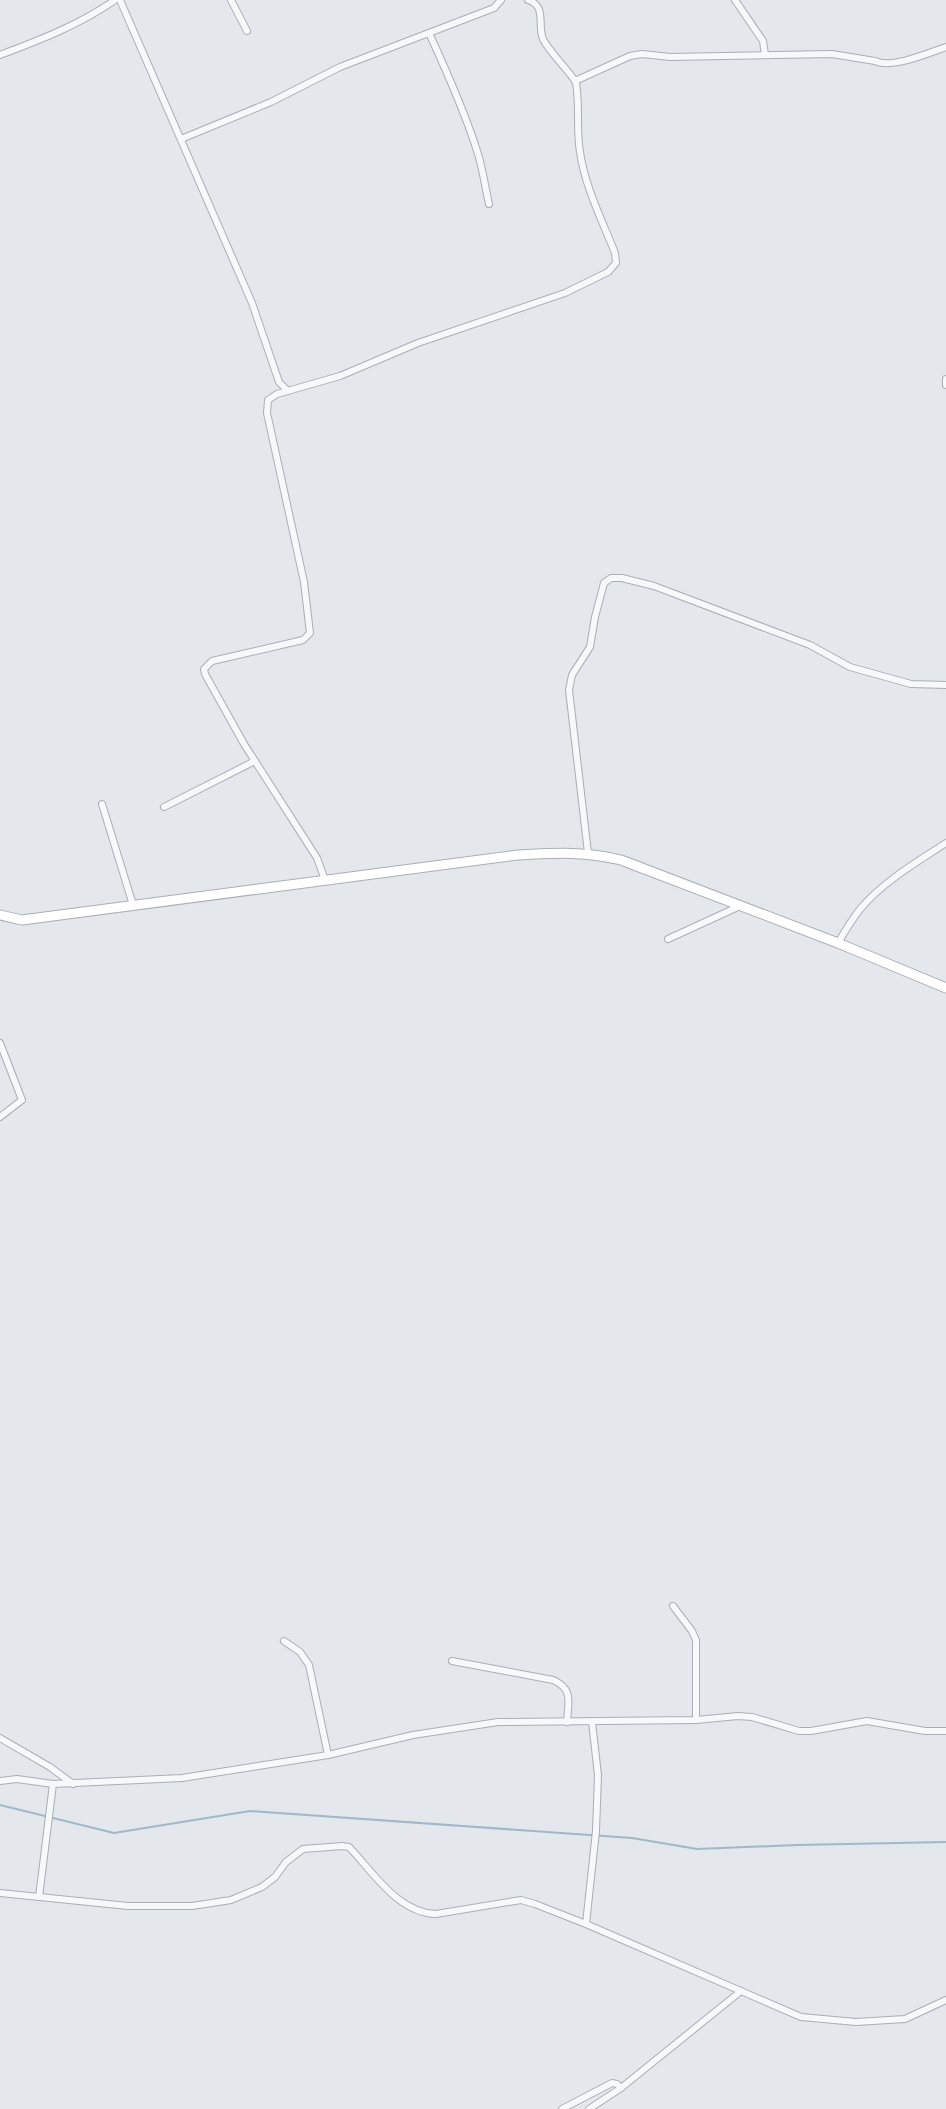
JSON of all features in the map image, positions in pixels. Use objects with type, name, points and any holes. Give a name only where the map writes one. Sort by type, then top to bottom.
[{"type":"street","points":[[0,55],[50,36],[95,14],[115,0]]},
{"type":"street","points":[[120,0],[252,303],[279,382],[288,391]]},
{"type":"street","points":[[231,0],[247,31]]},
{"type":"street","points":[[181,139],[271,102],[340,66],[494,8],[501,0]]},
{"type":"street","points":[[325,880],[317,858],[255,761],[204,674],[204,669],[212,660],[303,640],[310,633],[304,582],[267,412],[268,400],[288,391],[340,376],[418,343],[534,305],[587,283],[613,268],[616,263],[615,253],[588,185],[580,155],[576,81],[554,56],[543,39],[540,30],[540,9],[528,0]]},
{"type":"street","points":[[735,0],[763,41],[765,55]]},
{"type":"street","points":[[429,33],[465,116],[478,156],[489,204]]},
{"type":"street","points":[[576,81],[630,56],[642,54],[670,57],[832,54],[881,64],[913,58],[946,47]]},
{"type":"street","points":[[946,379],[946,385]]},
{"type":"street","points":[[588,853],[569,690],[572,675],[590,647],[604,583],[611,578],[622,578],[654,586],[810,645],[850,667],[911,684],[946,685]]},
{"type":"street","points":[[164,807],[255,761]]},
{"type":"street","points":[[102,804],[133,905]]},
{"type":"street","points":[[838,943],[852,920],[874,895],[901,873],[946,843]]},
{"type":"street","points":[[0,915],[22,920],[518,855],[588,853],[621,860],[838,943],[946,988]]},
{"type":"street","points":[[668,939],[740,905]]},
{"type":"street","points":[[0,1043],[22,1100],[0,1117]]},
{"type":"street","points":[[673,1606],[696,1640],[696,1720]]},
{"type":"street","points":[[284,1641],[300,1652],[309,1665],[328,1755]]},
{"type":"street","points":[[452,1661],[553,1680],[562,1684],[568,1694],[567,1722]]},
{"type":"street","points":[[0,1781],[16,1779],[53,1784],[74,1784],[182,1778],[328,1755],[413,1735],[498,1722],[696,1720],[752,1717],[784,1727],[811,1731],[867,1721],[925,1731],[946,1731]]},
{"type":"street","points":[[586,1924],[596,1831],[598,1775],[592,1722]]},
{"type":"street","points":[[0,1738],[74,1784]]},
{"type":"street","points":[[39,1897],[53,1784]]},
{"type":"street","points":[[0,1893],[128,1906],[192,1906],[231,1900],[270,1881],[285,1862],[298,1851],[342,1846],[349,1847],[379,1881],[409,1907],[423,1914],[436,1914],[521,1900],[586,1924],[801,2018],[855,2022],[905,2019],[946,2000]]},
{"type":"street","points":[[589,2109],[621,2088],[741,1991]]},
{"type":"street","points":[[562,2109],[612,2083],[621,2088]]},
{"type":"waterway","points":[[0,1805],[114,1833],[250,1811],[632,1838],[697,1849],[946,1842]]}]
